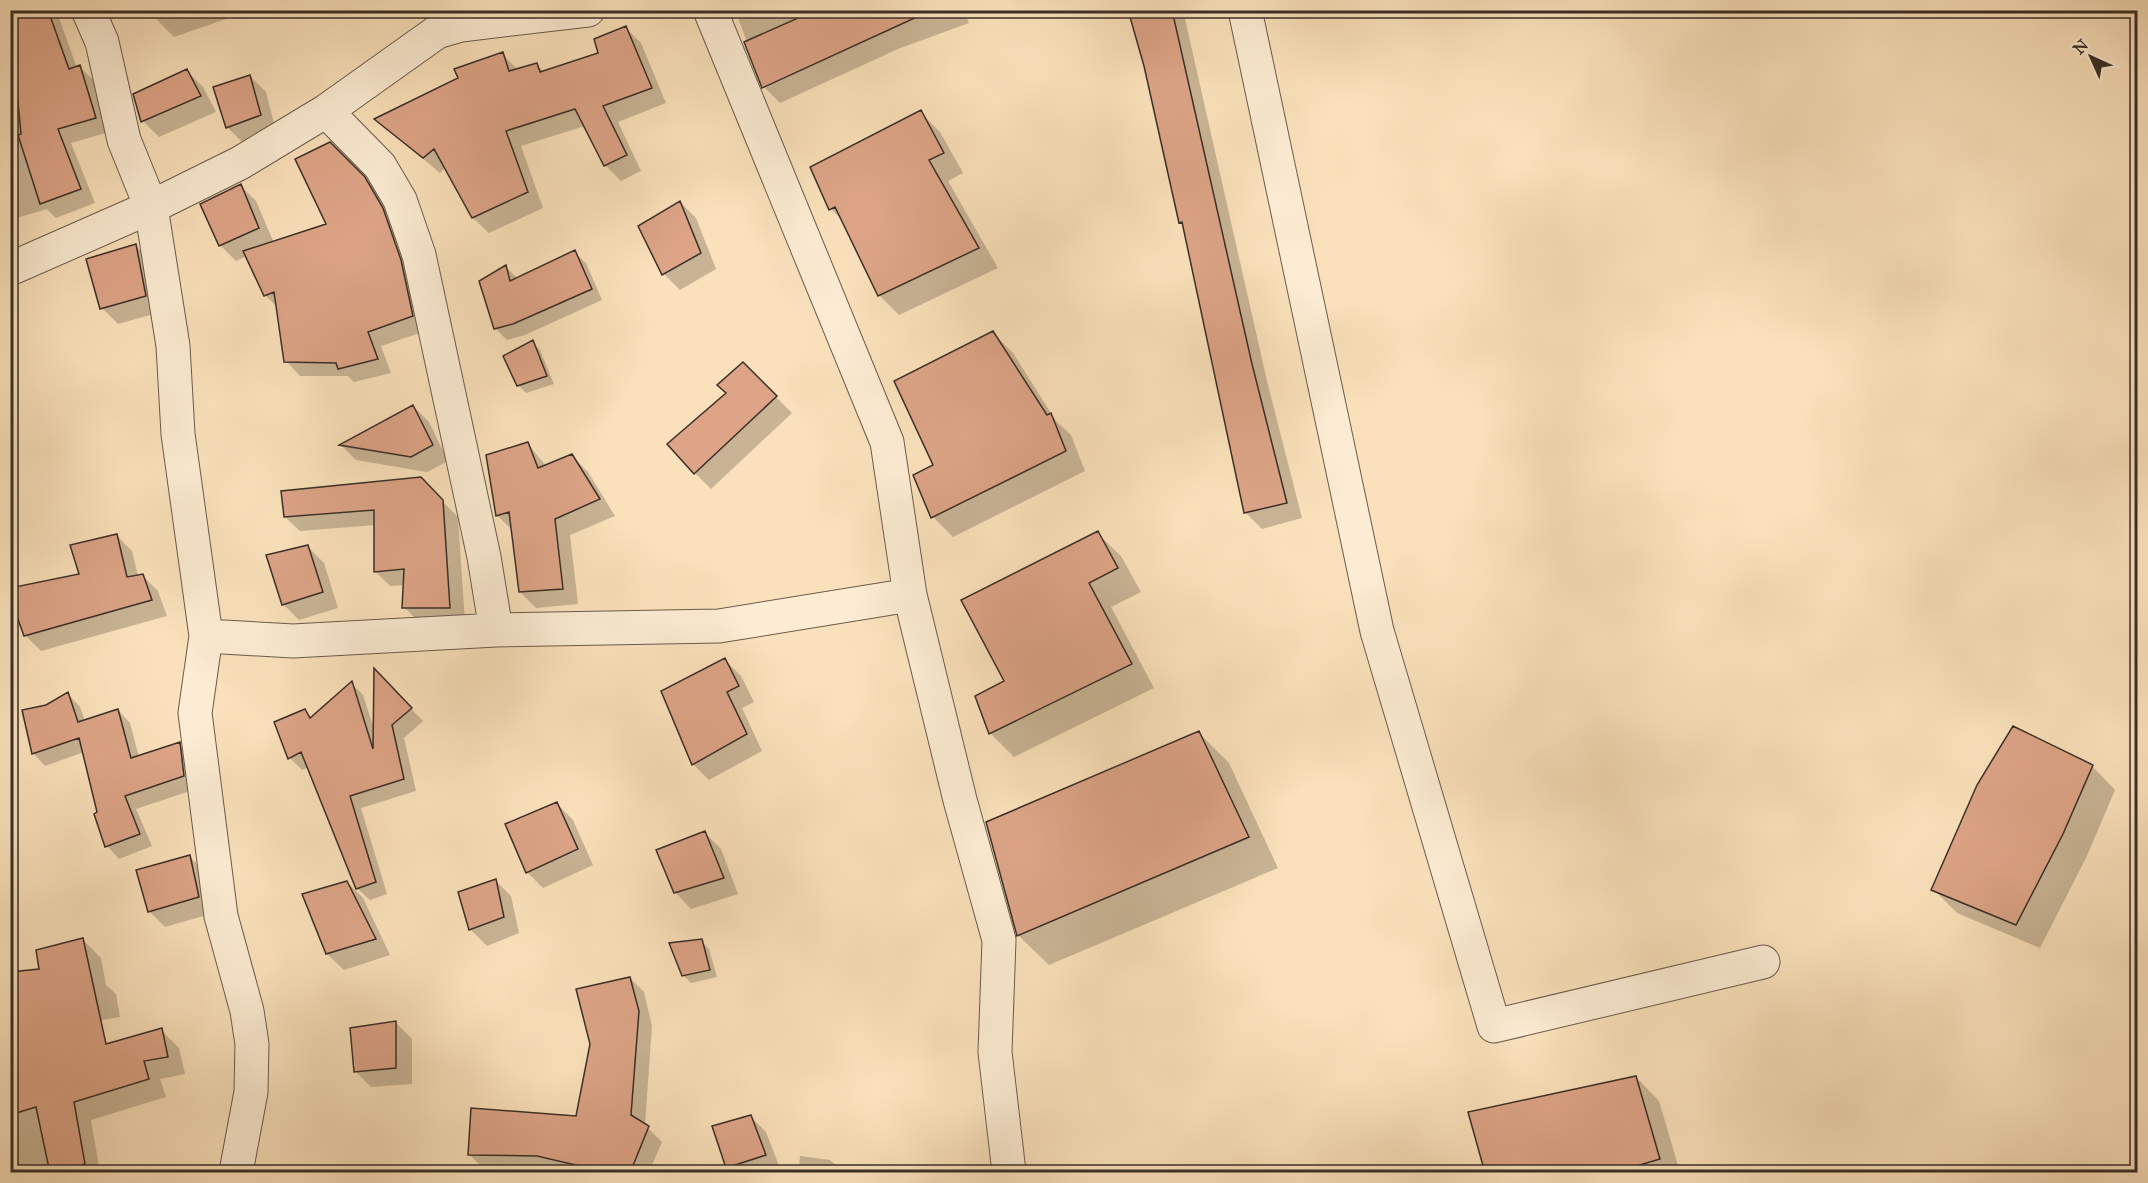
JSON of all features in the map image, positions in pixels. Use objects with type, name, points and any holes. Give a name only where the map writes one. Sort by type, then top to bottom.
[{"type":"street","points":[[88,10],[102,42],[124,140],[151,207],[173,346],[178,434],[206,636],[195,713],[221,915],[247,1011],[252,1044],[251,1092],[236,1173]]},
{"type":"street","points":[[10,269],[151,207],[240,163],[326,111],[437,32],[461,25],[588,10]]},
{"type":"street","points":[[710,10],[887,442],[910,596],[960,800],[999,940],[995,1052],[1009,1173]]},
{"type":"street","points":[[1245,10],[1377,632],[1494,1026],[1763,962]]},
{"type":"street","points":[[326,111],[380,166],[400,200],[419,255],[483,557],[496,630]]},
{"type":"street","points":[[206,636],[293,641],[496,630],[719,626],[910,596]]},
{"type":"building","points":[[27,10],[48,10],[69,69],[80,65],[96,118],[58,129],[81,189],[40,204],[18,135],[21,134],[14,62],[10,64],[10,18]]},
{"type":"building","points":[[816,10],[932,10],[762,88],[744,42]]},
{"type":"building","points":[[1128,10],[1172,10],[1252,364],[1287,503],[1244,513],[1182,222],[1179,223],[1144,66]]},
{"type":"building","points":[[626,26],[652,88],[603,106],[627,155],[604,166],[575,109],[506,131],[528,192],[472,218],[434,149],[423,158],[374,119],[458,78],[454,69],[503,52],[509,71],[537,63],[540,72],[598,53],[594,39]]},
{"type":"building","points":[[187,69],[201,96],[141,122],[133,94]]},
{"type":"building","points":[[250,75],[261,115],[226,128],[213,87]]},
{"type":"building","points":[[921,110],[944,153],[929,160],[979,248],[878,296],[835,207],[829,210],[810,167]]},
{"type":"building","points":[[330,142],[365,177],[383,208],[401,260],[413,316],[368,332],[378,359],[338,369],[336,363],[284,362],[274,292],[264,296],[243,251],[326,224],[295,159]]},
{"type":"building","points":[[241,184],[259,228],[219,246],[200,204]]},
{"type":"building","points":[[680,201],[701,253],[662,275],[638,226]]},
{"type":"building","points":[[136,244],[146,296],[100,309],[86,259]]},
{"type":"building","points":[[575,250],[592,289],[513,324],[494,329],[479,281],[506,265],[510,281]]},
{"type":"building","points":[[993,331],[1047,415],[1051,413],[1066,451],[931,518],[913,475],[933,465],[894,381]]},
{"type":"building","points":[[533,340],[547,376],[517,386],[503,356]]},
{"type":"building","points":[[743,362],[777,396],[694,474],[667,444],[726,393],[717,385]]},
{"type":"building","points":[[413,405],[433,445],[411,457],[339,445]]},
{"type":"building","points":[[528,442],[538,468],[572,454],[600,499],[555,519],[563,589],[519,592],[509,512],[496,516],[486,455]]},
{"type":"building","points":[[421,477],[443,500],[450,608],[402,608],[404,569],[374,572],[374,510],[284,517],[281,491]]},
{"type":"building","points":[[1098,531],[1118,568],[1089,583],[1132,664],[989,734],[975,696],[1004,681],[961,600]]},
{"type":"building","points":[[117,534],[127,577],[143,574],[152,600],[24,636],[10,597],[10,588],[79,574],[70,545]]},
{"type":"building","points":[[308,545],[323,592],[282,605],[266,555]]},
{"type":"building","points":[[725,658],[739,686],[727,692],[747,734],[692,765],[661,691]]},
{"type":"building","points":[[374,668],[412,708],[392,725],[404,779],[350,796],[376,882],[356,889],[301,752],[288,759],[274,722],[305,709],[310,718],[352,681],[373,749]]},
{"type":"building","points":[[68,692],[78,722],[118,709],[131,758],[180,742],[184,776],[125,796],[140,834],[105,847],[94,814],[97,812],[79,738],[32,754],[22,710],[46,705]]},
{"type":"building","points":[[2013,726],[2093,765],[2063,834],[2016,925],[1931,890],[1977,785]]},
{"type":"building","points":[[1199,731],[1249,837],[1017,936],[986,822]]},
{"type":"building","points":[[557,802],[578,849],[526,873],[505,824]]},
{"type":"building","points":[[705,831],[724,878],[674,893],[656,850]]},
{"type":"building","points":[[190,855],[199,897],[148,912],[136,870]]},
{"type":"building","points":[[496,879],[504,917],[469,930],[458,892]]},
{"type":"building","points":[[347,881],[376,939],[326,954],[302,894]]},
{"type":"building","points":[[83,938],[106,1044],[162,1028],[168,1057],[144,1061],[149,1079],[74,1102],[85,1164],[50,1173],[36,1107],[10,1115],[10,972],[39,969],[36,950]]},
{"type":"building","points":[[702,939],[710,970],[682,976],[669,943]]},
{"type":"building","points":[[630,977],[639,1011],[631,1115],[649,1126],[630,1173],[610,1173],[537,1156],[468,1155],[471,1108],[576,1116],[590,1044],[576,989]]},
{"type":"building","points":[[396,1021],[396,1068],[354,1072],[350,1028]]},
{"type":"building","points":[[1636,1076],[1660,1159],[1613,1173],[1485,1173],[1468,1112]]},
{"type":"building","points":[[751,1115],[766,1155],[726,1168],[712,1126]]}]
